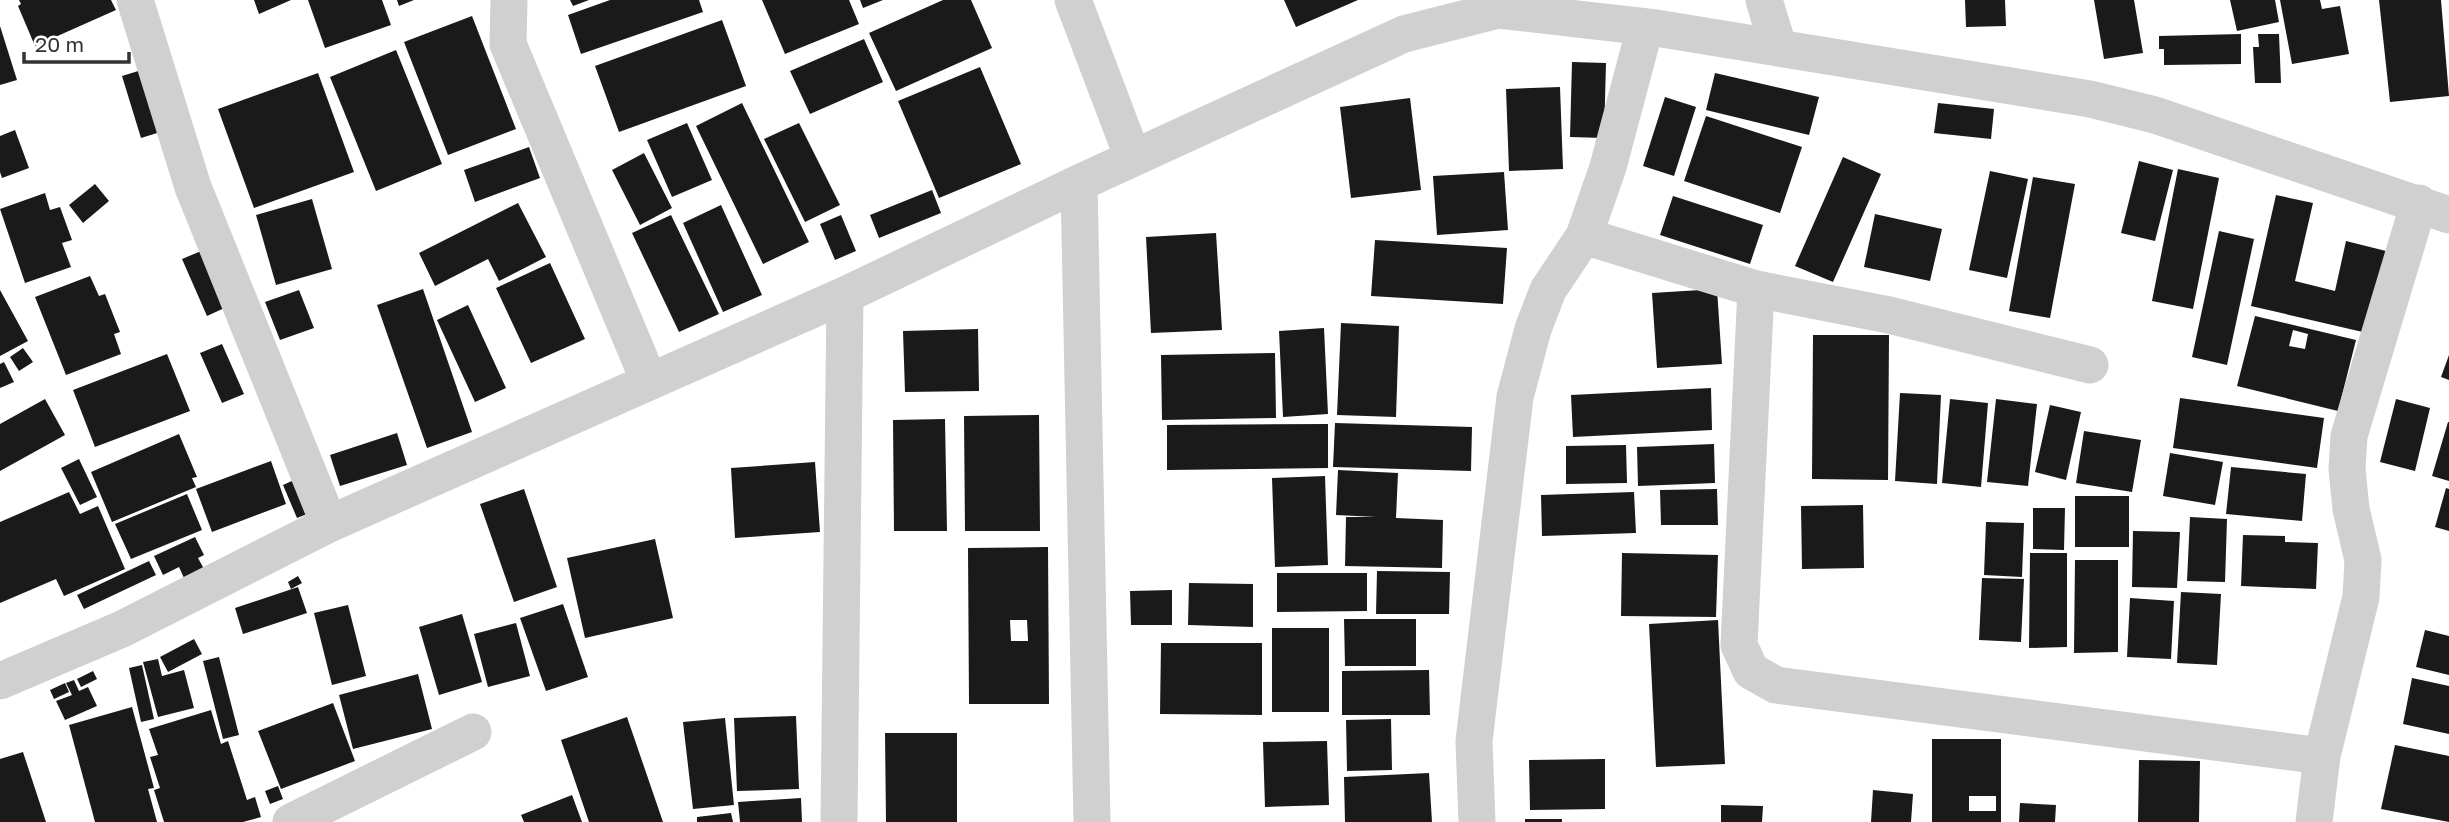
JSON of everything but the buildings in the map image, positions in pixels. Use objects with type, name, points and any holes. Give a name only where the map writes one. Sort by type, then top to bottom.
[{"type":"street","points":[[135,0],[193,187],[329,524]]},
{"type":"street","points":[[509,0],[508,44],[649,381]]},
{"type":"street","points":[[1073,0],[1133,158]]},
{"type":"street","points":[[1764,0],[1777,46]]},
{"type":"street","points":[[0,681],[122,629],[329,524],[845,295],[1079,183],[1404,34],[1498,10],[1657,28],[1777,46],[2090,99],[2155,115],[2434,209],[2349,436],[2347,469],[2351,509],[2362,560],[2361,597],[2322,756],[2314,822]]},
{"type":"street","points":[[1476,822],[1474,741],[1516,397],[1533,329],[1548,290],[1584,236],[1608,167],[1645,28]]},
{"type":"street","points":[[1079,183],[1092,822]]},
{"type":"street","points":[[1584,236],[1756,289],[1889,315],[2090,365]]},
{"type":"street","points":[[1756,289],[1739,645],[1751,671],[1776,685],[2322,756]]},
{"type":"street","points":[[839,822],[845,295]]},
{"type":"street","points":[[291,822],[473,732]]}]
